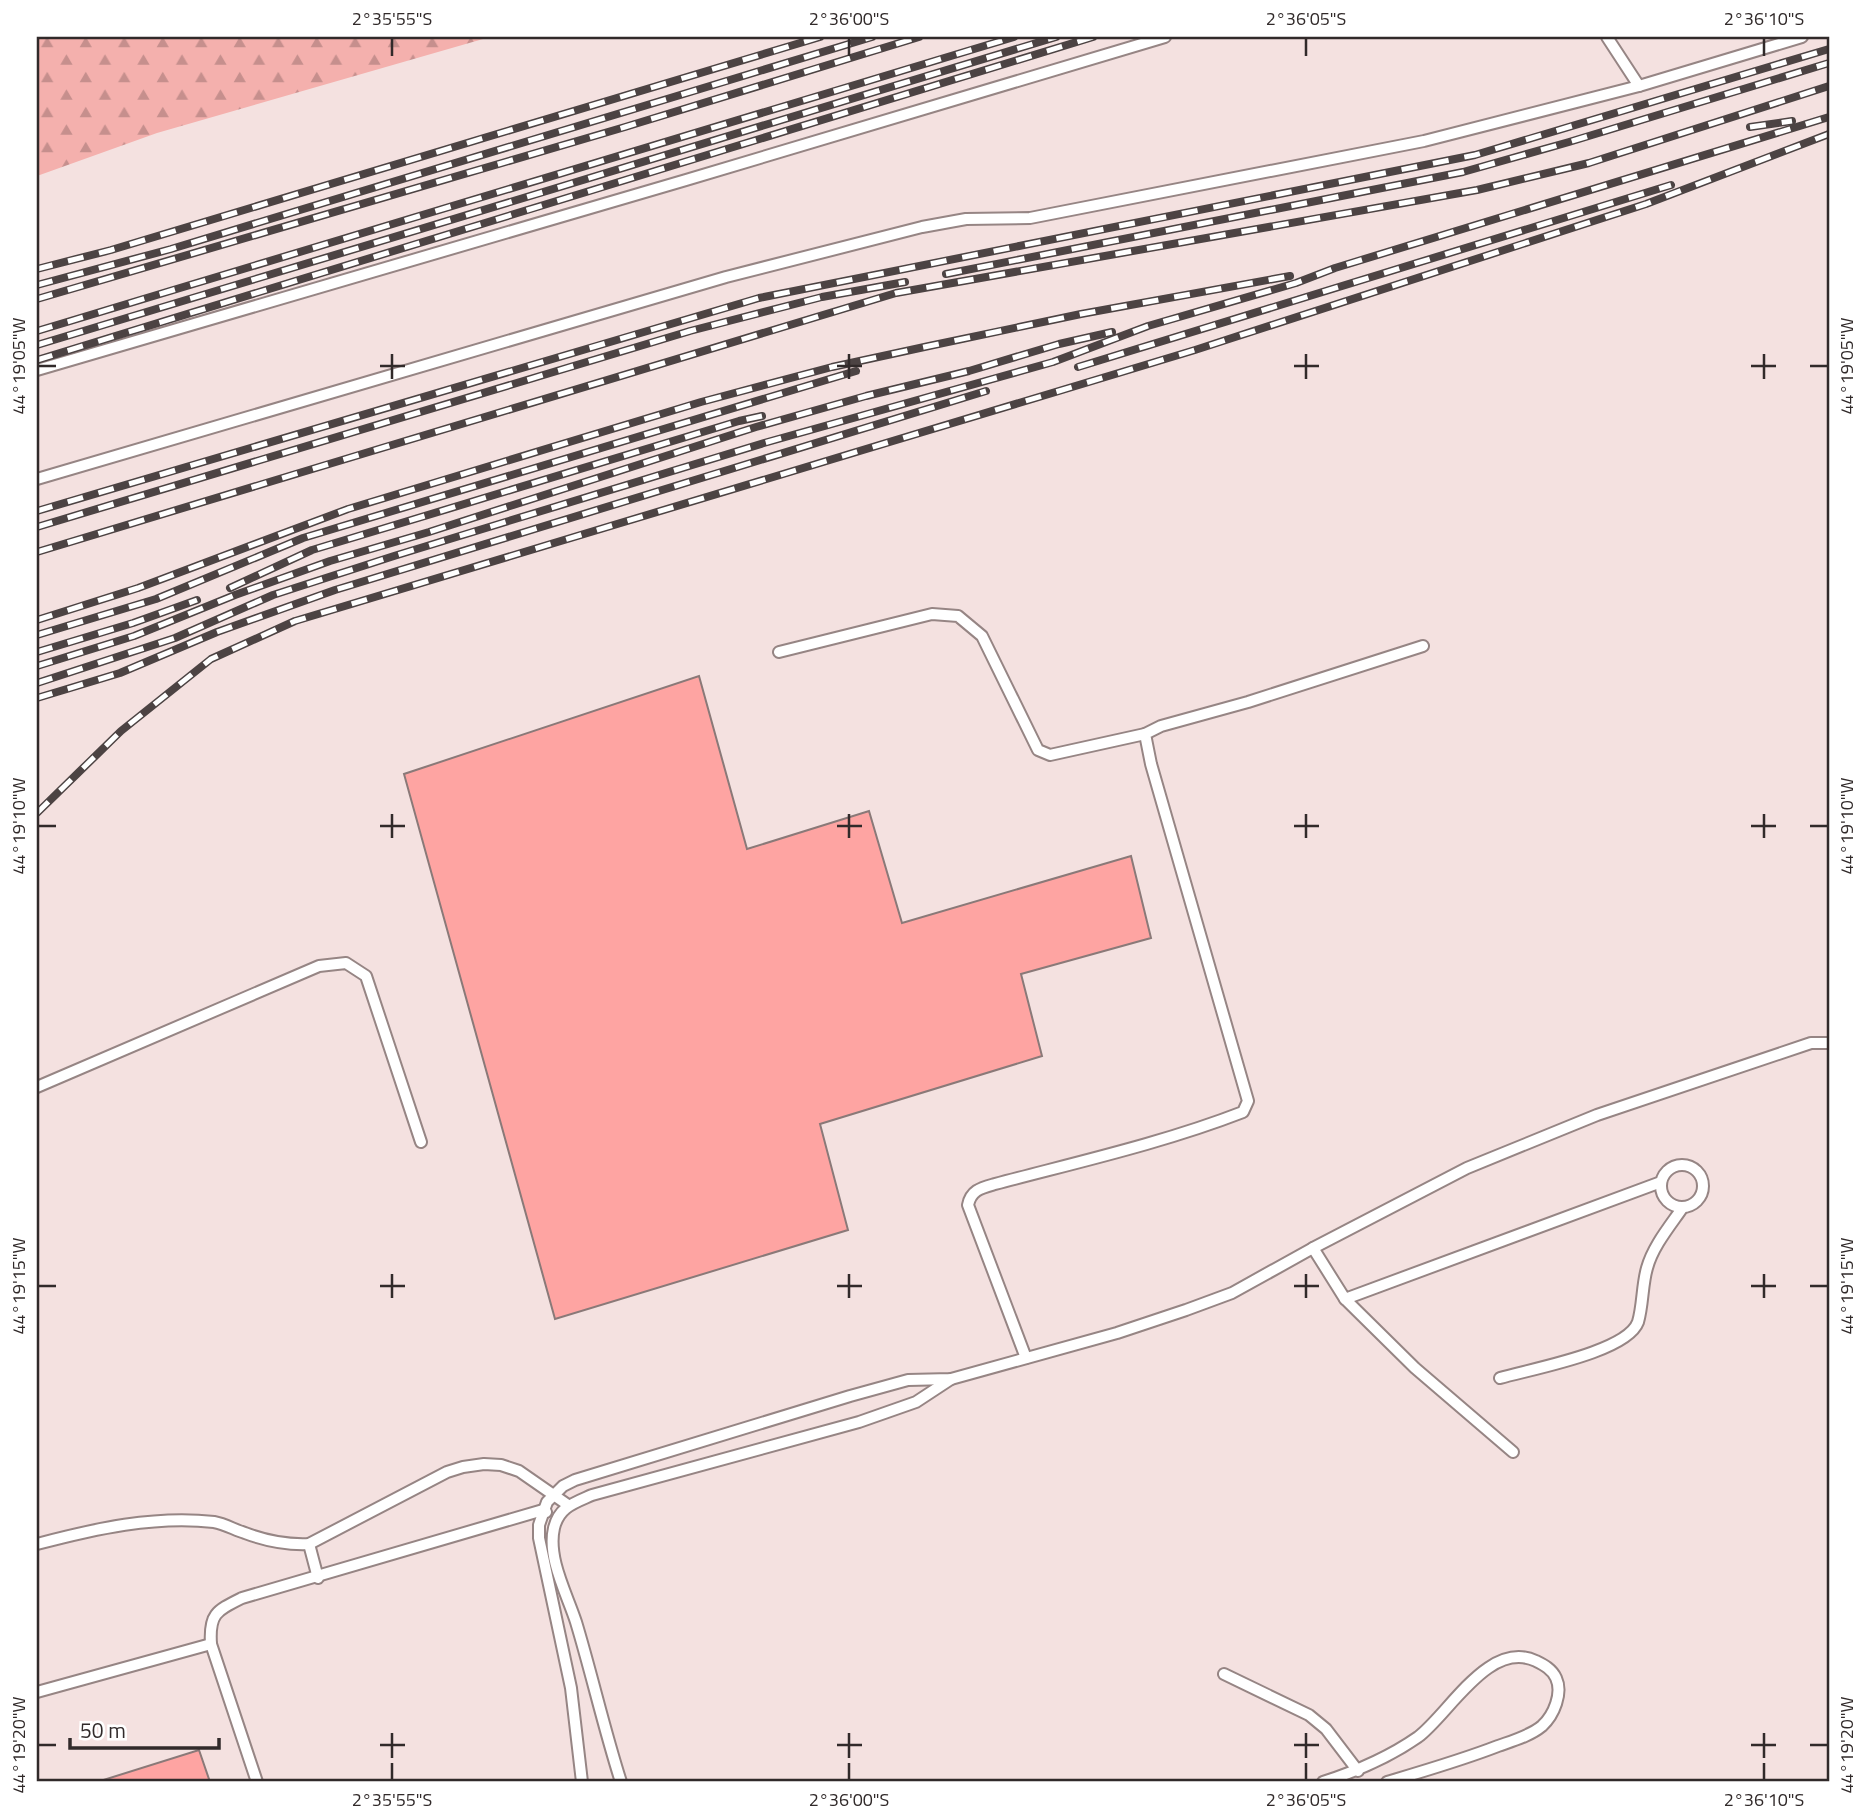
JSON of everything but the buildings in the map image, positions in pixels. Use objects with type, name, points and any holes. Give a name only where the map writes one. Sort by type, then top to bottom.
[{"type":"lane","points":[[37,370],[1165,37]]},
{"type":"lane","points":[[1607,37],[1639,86]]},
{"type":"lane","points":[[37,479],[726,277],[922,227],[965,219],[1030,218],[1424,141],[1639,86],[1802,37]]},
{"type":"lane","points":[[779,652],[932,614],[958,616],[982,636],[1001,671],[1029,735],[1038,750],[1051,755],[1144,734],[1161,726],[1248,702],[1423,646]]},
{"type":"lane","points":[[1026,1358],[968,1205],[975,1190],[1130,1149],[1222,1120],[1243,1112],[1248,1101],[1144,734]]},
{"type":"lane","points":[[37,1087],[319,966],[346,963],[366,976],[421,1142]]},
{"type":"lane","points":[[582,1782],[571,1688],[539,1538],[543,1510],[553,1494],[575,1480],[610,1467],[908,1380],[951,1379],[1117,1333],[1232,1293],[1467,1168],[1597,1115],[1811,1043],[1829,1043]]},
{"type":"lane","points":[[1689,1165],[1696,1168],[1704,1189],[1697,1202],[1683,1207],[1669,1203],[1661,1190],[1661,1182],[1668,1170],[1674,1166],[1689,1165]]},
{"type":"lane","points":[[1345,1298],[1661,1182]]},
{"type":"lane","points":[[1500,1378],[1605,1349],[1623,1340],[1637,1324],[1647,1266],[1659,1242],[1683,1207]]},
{"type":"lane","points":[[1313,1248],[1345,1298],[1415,1368],[1513,1452]]},
{"type":"lane","points":[[621,1782],[576,1622],[557,1567],[552,1536],[557,1519],[568,1505],[592,1495],[859,1422],[916,1402],[951,1379]]},
{"type":"lane","points":[[37,1544],[93,1530],[154,1522],[216,1522],[268,1541],[290,1545],[309,1544],[447,1472],[484,1464],[501,1465],[519,1471],[568,1505]]},
{"type":"lane","points":[[257,1782],[211,1644],[210,1625],[220,1609],[242,1598],[318,1578],[543,1510],[557,1519]]},
{"type":"lane","points":[[309,1544],[318,1578]]},
{"type":"lane","points":[[37,1692],[211,1644]]},
{"type":"lane","points":[[1323,1782],[1392,1755],[1422,1734],[1482,1671],[1495,1662],[1530,1658],[1547,1666],[1556,1678],[1558,1692],[1553,1711],[1541,1726],[1522,1737],[1476,1754],[1387,1782]]},
{"type":"lane","points":[[1224,1674],[1309,1715],[1326,1728],[1358,1770]]},
{"type":"green space","points":[[37,37],[490,37],[157,133],[37,176]]},
{"type":"railway","points":[[37,269],[111,250],[820,37]]},
{"type":"railway","points":[[37,285],[171,249],[872,37]]},
{"type":"railway","points":[[37,299],[625,127],[919,37]]},
{"type":"railway","points":[[37,331],[1014,37]]},
{"type":"railway","points":[[37,345],[1056,37]]},
{"type":"railway","points":[[37,360],[1093,37]]},
{"type":"railway","points":[[37,511],[759,298],[1475,155],[1829,49]]},
{"type":"railway","points":[[946,274],[1463,172],[1829,63]]},
{"type":"railway","points":[[37,552],[896,293],[1477,190],[1589,163],[1829,86]]},
{"type":"railway","points":[[37,683],[175,638],[273,595],[394,556],[764,443],[1053,362],[1148,326],[1296,283],[1335,268],[1829,117]]},
{"type":"railway","points":[[1750,127],[1792,121]]},
{"type":"railway","points":[[37,813],[121,731],[211,659],[295,621],[1195,350],[1646,204],[1829,134]]},
{"type":"railway","points":[[1078,367],[1671,185]]},
{"type":"railway","points":[[37,620],[138,588],[348,509],[701,402],[832,367],[929,346],[1081,314],[1290,276]]},
{"type":"railway","points":[[37,527],[690,331],[822,297],[905,282]]},
{"type":"railway","points":[[37,666],[134,636],[235,595],[330,561],[756,427],[1112,332]]},
{"type":"railway","points":[[37,635],[156,599],[303,538],[856,371]]},
{"type":"railway","points":[[37,698],[120,673],[217,632],[335,590],[986,391]]},
{"type":"railway","points":[[230,588],[312,550],[762,416]]},
{"type":"railway","points":[[37,652],[197,600]]}]
